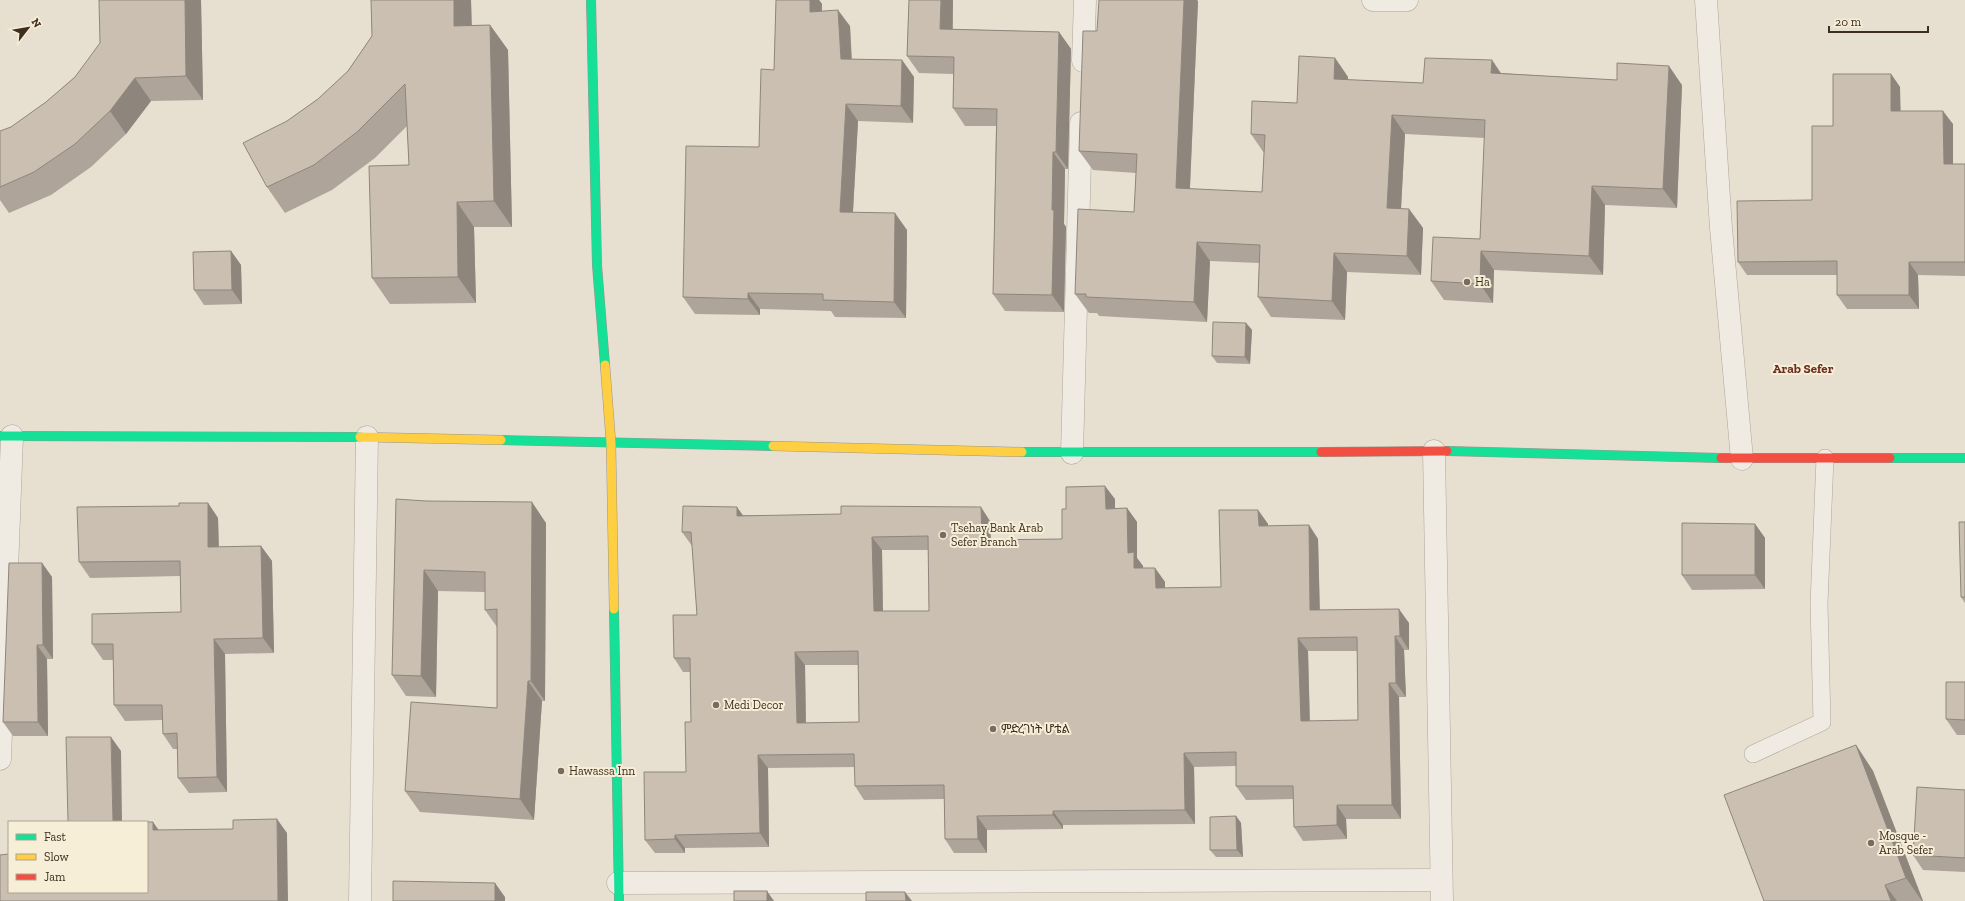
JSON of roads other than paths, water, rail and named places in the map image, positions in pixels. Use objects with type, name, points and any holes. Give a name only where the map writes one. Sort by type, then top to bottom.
[{"type":"street","points":[[591,0],[597,265],[611,443],[618,892],[1442,890],[1434,451]]},
{"type":"street","points":[[1082,79],[1084,0]]},
{"type":"street","points":[[1373,0],[1407,0]]},
{"type":"street","points":[[1706,0],[1721,228],[1742,459]]},
{"type":"street","points":[[1072,453],[1082,103]]},
{"type":"street","points":[[0,759],[6,436],[367,437],[1072,453],[1434,451],[1742,459],[1965,458]]},
{"type":"street","points":[[360,901],[367,437]]},
{"type":"lane","points":[[1753,754],[1822,722],[1819,604],[1825,458]]},
{"type":"place","name":"Ha","points":[[1467,282]]},
{"type":"place","name":"Tsehay Bank Arab Sefer Branch","points":[[943,535]]},
{"type":"place","name":"Medi Decor","points":[[716,705]]},
{"type":"place","name":"ምድረገነት ሆቴል","points":[[993,729]]},
{"type":"place","name":"Hawassa Inn","points":[[561,771]]},
{"type":"place","name":"Mosque - Arab Sefer","points":[[1871,843]]},
{"type":"district","name":"Arab Sefer","points":[[1803,368]]}]
